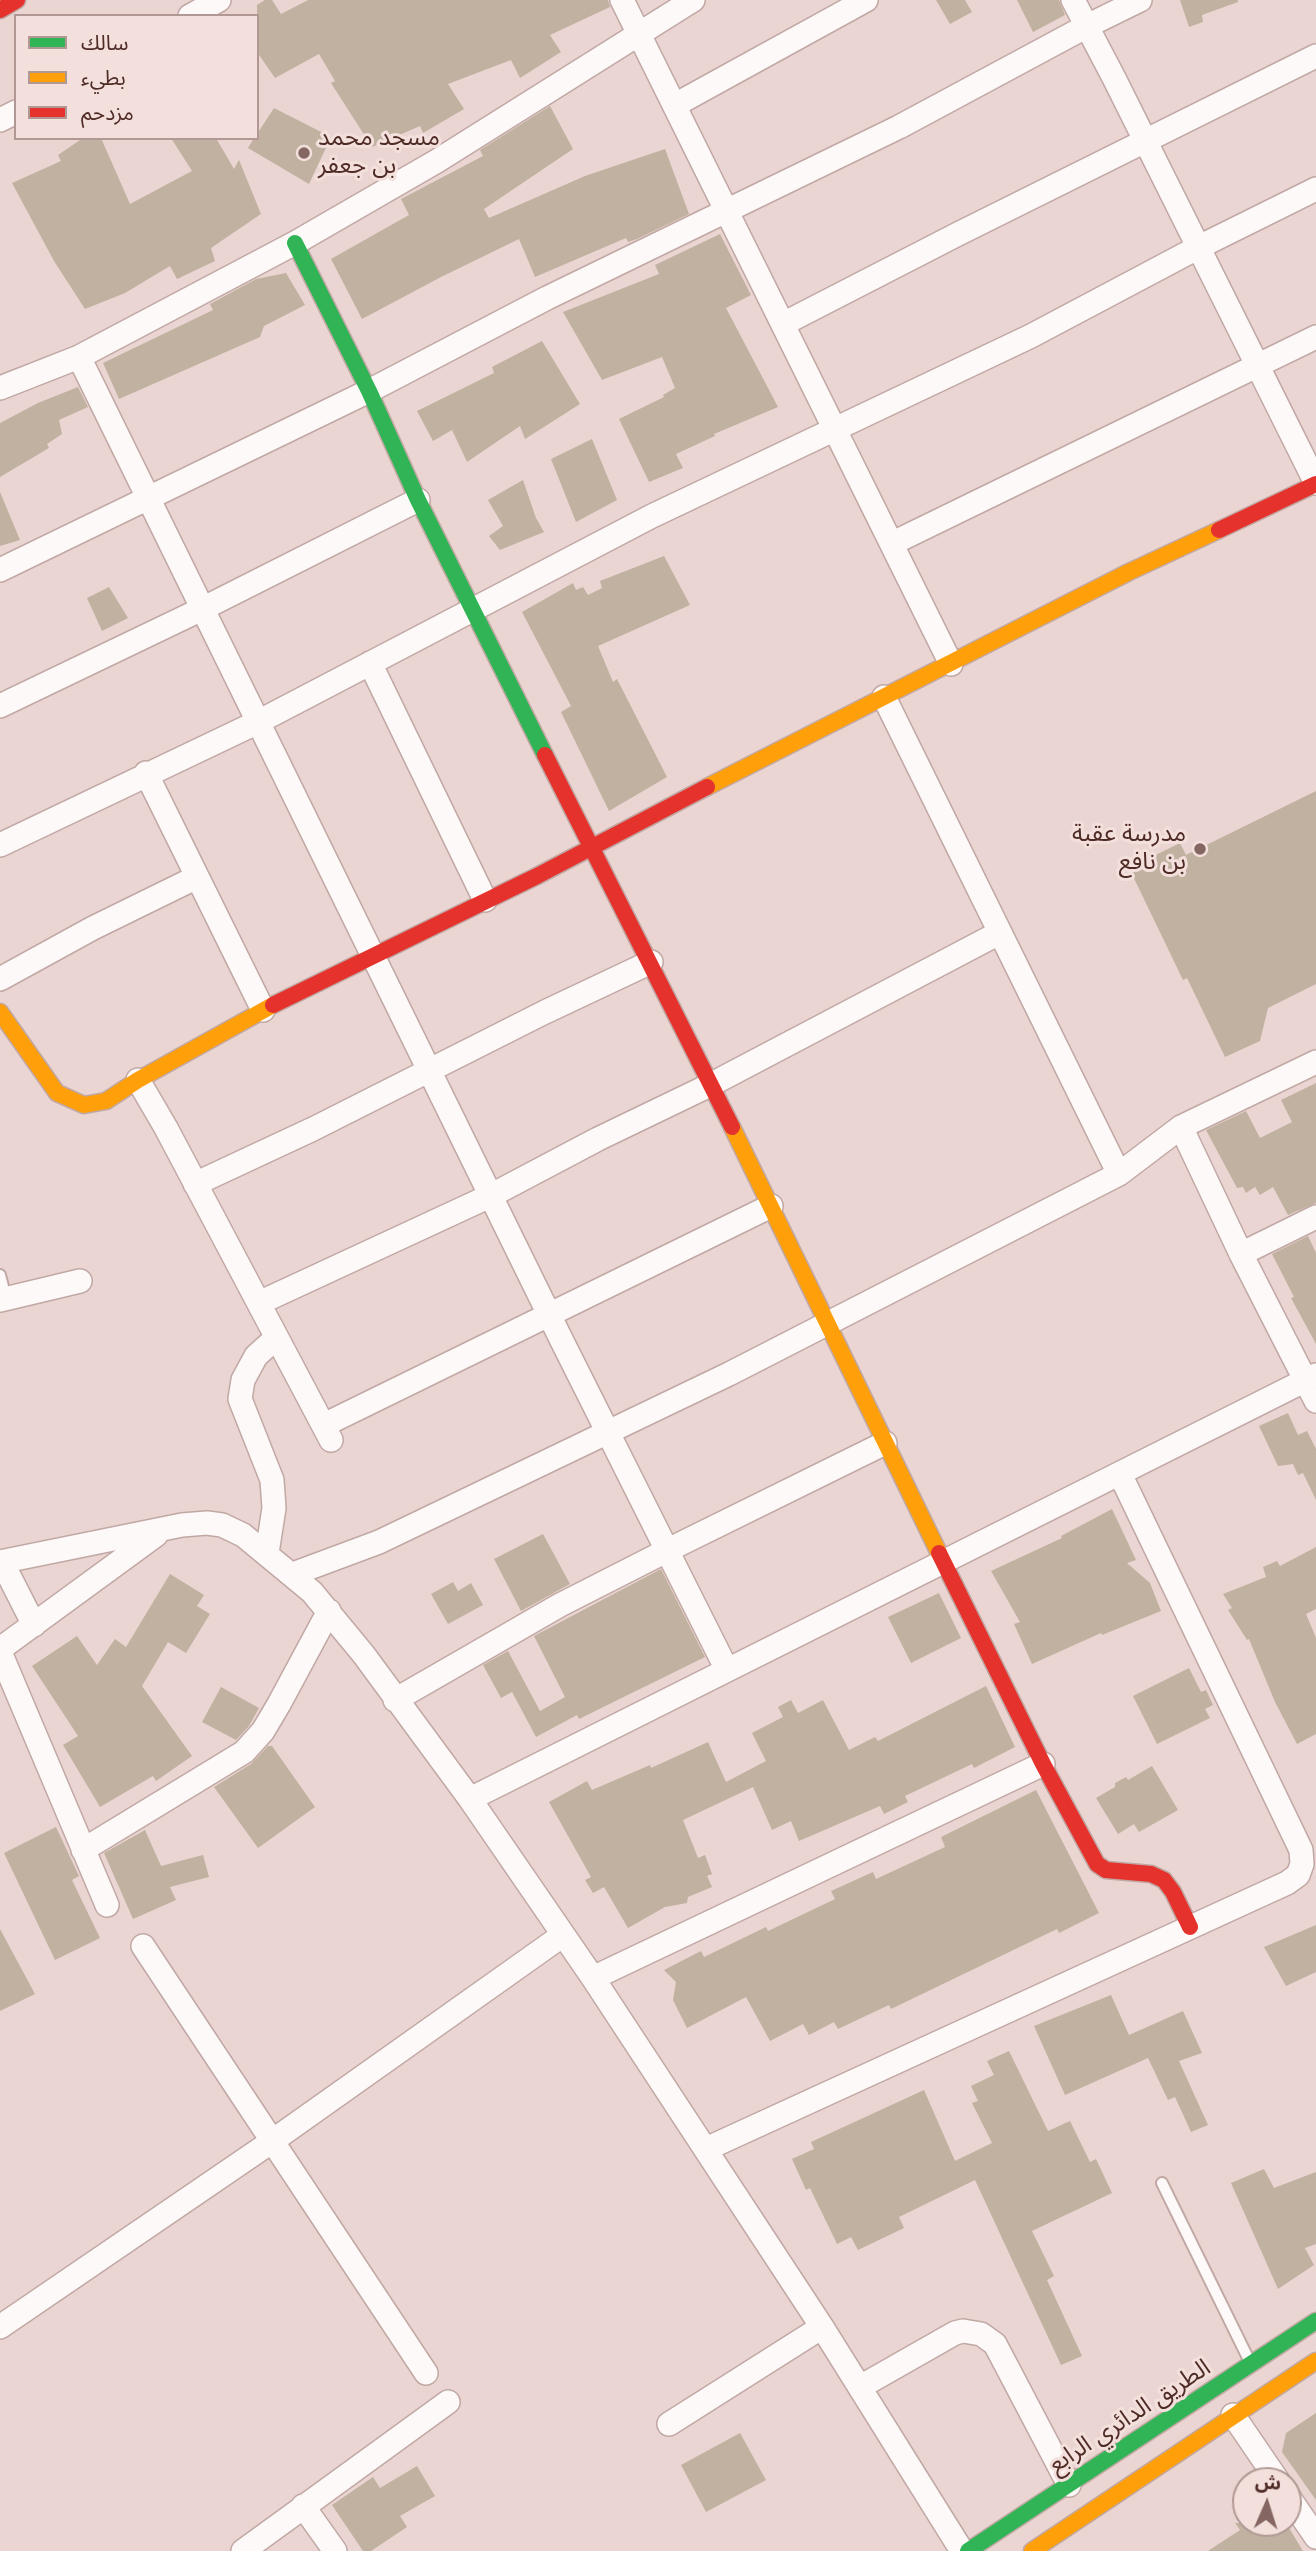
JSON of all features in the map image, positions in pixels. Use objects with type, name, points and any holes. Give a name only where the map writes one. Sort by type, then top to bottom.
[{"type":"main road","points":[[0,10],[17,0]]},
{"type":"main road","points":[[295,243],[369,391],[418,500],[651,962],[943,1562],[1004,1681],[1042,1764],[1097,1864],[1106,1870],[1151,1874],[1164,1880],[1190,1927]]},
{"type":"main road","points":[[0,1012],[57,1093],[84,1105],[106,1101],[138,1080],[263,1010],[592,848],[1129,572],[1316,484]]},
{"type":"main road","name":"الطريق الدائري الرابع","points":[[968,2551],[1316,2322]]},
{"type":"main road","points":[[1032,2551],[1316,2361]]},
{"type":"street","points":[[194,14],[219,0]]},
{"type":"street","points":[[622,0],[951,664]]},
{"type":"street","points":[[0,388],[79,357],[295,243],[438,161],[693,0]]},
{"type":"street","points":[[675,105],[866,0]]},
{"type":"street","points":[[1073,0],[1316,484]]},
{"type":"street","points":[[0,570],[369,391],[547,298],[729,212],[899,127],[1140,0]]},
{"type":"street","points":[[783,324],[1316,56]]},
{"type":"street","points":[[0,845],[146,773],[258,722],[652,516],[1031,336],[1197,248],[1316,189]]},
{"type":"street","points":[[893,544],[1258,368],[1316,337]]},
{"type":"street","points":[[79,357],[372,956],[727,1670]]},
{"type":"street","points":[[0,706],[202,609],[418,500]]},
{"type":"street","points":[[370,663],[485,900]]},
{"type":"street","points":[[884,697],[1119,1174]]},
{"type":"street","points":[[146,773],[263,1010]]},
{"type":"street","points":[[0,979],[93,928],[197,877]]},
{"type":"street","points":[[259,1303],[492,1195],[598,1139],[710,1085],[999,933]]},
{"type":"street","points":[[195,1184],[313,1129],[651,962]]},
{"type":"street","points":[[293,1574],[379,1542],[828,1324],[1119,1174],[1181,1127],[1316,1062]]},
{"type":"street","points":[[138,1080],[328,1433],[549,1314],[771,1206]]},
{"type":"street","points":[[1181,1127],[1241,1254],[1311,1378],[1316,1401]]},
{"type":"street","points":[[1241,1254],[1316,1217]]},
{"type":"street","points":[[3,1299],[80,1281]]},
{"type":"street","points":[[267,1553],[274,1508],[272,1480],[240,1399],[243,1380],[256,1356],[276,1338]]},
{"type":"street","points":[[470,1799],[1311,1378]]},
{"type":"street","points":[[395,1700],[561,1605],[885,1443]]},
{"type":"street","points":[[706,2149],[1287,1883],[1298,1875],[1302,1864],[1301,1850],[1120,1474]]},
{"type":"street","points":[[34,1625],[1,1562],[182,1525],[207,1523],[222,1525],[243,1535],[293,1574],[329,1611],[364,1655],[470,1799],[593,1978],[822,2327],[962,2551]]},
{"type":"street","points":[[107,1905],[0,1650],[162,1531]]},
{"type":"street","points":[[83,1850],[244,1752],[268,1722],[329,1611]]},
{"type":"street","points":[[593,1978],[1042,1764]]},
{"type":"street","points":[[0,2327],[271,2142],[563,1935]]},
{"type":"street","points":[[143,1946],[426,2374]]},
{"type":"street","points":[[669,2424],[822,2327]]},
{"type":"street","points":[[860,2387],[955,2333],[963,2331],[981,2334],[995,2344],[1069,2485]]},
{"type":"street","points":[[243,2551],[448,2402]]},
{"type":"street","points":[[1233,2415],[1268,2467]]},
{"type":"street","points":[[303,2506],[335,2551]]},
{"type":"street","points":[[1302,2516],[1316,2537]]},
{"type":"lane","points":[[0,1275],[3,1299]]},
{"type":"lane","points":[[1162,2183],[1251,2364]]},
{"type":"building","points":[[265,0],[272,0],[281,14],[308,0],[608,0],[610,7],[550,35],[561,52],[520,78],[511,60],[448,84],[464,109],[423,133],[420,126],[372,147],[331,83],[335,81],[319,54],[275,78],[259,55],[257,5]]},
{"type":"building","points":[[936,0],[965,0],[972,12],[950,24]]},
{"type":"building","points":[[1017,0],[1059,0],[1065,15],[1033,32]]},
{"type":"building","points":[[1180,0],[1238,2],[1202,15],[1203,22],[1189,27]]},
{"type":"building","points":[[550,106],[573,149],[484,209],[489,218],[585,176],[665,149],[689,214],[637,239],[628,242],[626,238],[535,277],[519,239],[362,319],[331,259],[409,215],[401,199],[483,156],[480,150]]},
{"type":"building","points":[[274,108],[331,137],[309,184],[248,148],[253,140],[259,140],[259,131]]},
{"type":"building","points":[[80,140],[102,140],[130,204],[192,171],[172,140],[217,140],[234,169],[239,160],[261,214],[211,248],[215,261],[177,279],[170,266],[125,293],[85,309],[54,261],[12,183],[61,161],[58,155]]},
{"type":"building","points":[[720,234],[751,295],[726,308],[778,407],[714,434],[715,436],[676,454],[683,468],[649,482],[619,419],[664,397],[663,395],[675,388],[662,357],[602,380],[563,312],[659,274],[655,265]]},
{"type":"building","points":[[286,273],[305,305],[264,326],[260,337],[119,399],[103,363],[213,310],[210,304],[256,279]]},
{"type":"building","points":[[542,341],[580,404],[525,439],[520,426],[467,462],[452,430],[433,441],[417,411],[494,373],[492,367]]},
{"type":"building","points":[[78,387],[88,407],[59,420],[62,434],[47,444],[49,448],[0,477],[0,423],[38,403]]},
{"type":"building","points":[[592,439],[617,500],[576,522],[551,459]]},
{"type":"building","points":[[523,480],[536,518],[544,532],[500,550],[489,536],[503,526],[488,500]]},
{"type":"building","points":[[0,492],[20,540],[0,546]]},
{"type":"building","points":[[664,556],[690,605],[598,646],[613,682],[617,679],[667,777],[609,811],[561,712],[571,706],[522,612],[573,583],[576,590],[583,587],[588,595],[602,588],[600,581]]},
{"type":"building","points":[[109,587],[128,618],[102,631],[87,598]]},
{"type":"building","points":[[1316,791],[1316,984],[1268,1008],[1260,1041],[1225,1057],[1187,978],[1183,980],[1129,868],[1180,843],[1186,855]]},
{"type":"building","points":[[1316,1083],[1316,1203],[1288,1215],[1273,1187],[1260,1195],[1255,1187],[1246,1193],[1243,1187],[1237,1188],[1206,1130],[1246,1111],[1260,1138],[1292,1122],[1281,1100]]},
{"type":"building","points":[[1308,1236],[1316,1253],[1316,1344],[1291,1298],[1294,1297],[1272,1254]]},
{"type":"building","points":[[1288,1413],[1298,1435],[1307,1431],[1316,1449],[1316,1500],[1303,1473],[1298,1475],[1293,1464],[1278,1466],[1259,1426]]},
{"type":"building","points":[[1112,1509],[1136,1560],[1127,1563],[1150,1583],[1161,1611],[1102,1635],[1101,1633],[1032,1664],[1014,1624],[1020,1622],[991,1571],[1062,1538],[1061,1536]]},
{"type":"building","points":[[543,1534],[570,1584],[521,1611],[494,1559]]},
{"type":"building","points":[[1316,1547],[1316,1609],[1306,1614],[1316,1638],[1316,1734],[1297,1744],[1275,1702],[1249,1639],[1247,1640],[1228,1610],[1232,1608],[1223,1594],[1266,1577],[1263,1567],[1277,1561],[1280,1566]]},
{"type":"building","points":[[661,1569],[705,1657],[579,1719],[577,1715],[536,1737],[512,1692],[501,1698],[483,1665],[508,1651],[540,1711],[565,1697],[534,1636]]},
{"type":"building","points":[[170,1574],[204,1595],[197,1606],[210,1614],[186,1653],[168,1642],[142,1686],[192,1756],[156,1781],[153,1776],[100,1807],[63,1745],[78,1736],[32,1666],[77,1636],[97,1665],[115,1639],[126,1647]]},
{"type":"building","points":[[453,1582],[458,1591],[471,1583],[483,1605],[448,1624],[431,1594]]},
{"type":"building","points":[[939,1593],[961,1638],[911,1663],[888,1617]]},
{"type":"building","points":[[1189,1668],[1201,1692],[1206,1690],[1213,1705],[1205,1709],[1210,1718],[1157,1744],[1133,1696]]},
{"type":"building","points":[[986,1686],[1015,1747],[974,1768],[972,1764],[905,1796],[908,1802],[884,1814],[880,1806],[799,1841],[791,1821],[772,1830],[753,1787],[683,1820],[698,1858],[705,1855],[712,1874],[707,1876],[712,1887],[688,1897],[687,1903],[665,1907],[628,1928],[604,1887],[593,1893],[585,1880],[591,1877],[549,1802],[587,1781],[592,1790],[650,1765],[651,1768],[708,1742],[726,1782],[766,1761],[752,1733],[783,1717],[778,1707],[791,1700],[798,1713],[823,1700],[849,1750],[875,1737],[878,1741]]},
{"type":"building","points":[[221,1687],[259,1708],[249,1726],[236,1740],[202,1722]]},
{"type":"building","points":[[268,1746],[272,1746],[315,1807],[258,1848],[214,1787],[251,1764]]},
{"type":"building","points":[[1152,1766],[1178,1810],[1139,1832],[1134,1824],[1118,1834],[1096,1798],[1115,1787],[1115,1783],[1126,1777],[1128,1780]]},
{"type":"building","points":[[1036,1790],[1099,1913],[1059,1933],[1057,1929],[891,2009],[889,2005],[838,2029],[834,2022],[809,2035],[803,2024],[770,2041],[746,1997],[687,2028],[673,2000],[676,1982],[664,1970],[701,1951],[704,1957],[766,1927],[768,1931],[835,1899],[831,1891],[873,1872],[876,1879],[945,1847],[941,1837]]},
{"type":"building","points":[[56,1827],[79,1876],[72,1880],[100,1938],[55,1960],[4,1853]]},
{"type":"building","points":[[145,1830],[161,1866],[203,1855],[209,1877],[170,1887],[176,1900],[133,1919],[104,1853]]},
{"type":"building","points":[[1316,1925],[1316,1972],[1286,1986],[1264,1947]]},
{"type":"building","points":[[0,1929],[35,1994],[0,2011]]},
{"type":"building","points":[[1111,1995],[1129,2035],[1183,2011],[1202,2053],[1179,2061],[1208,2125],[1191,2132],[1175,2097],[1168,2100],[1148,2058],[1065,2095],[1034,2026]]},
{"type":"building","points":[[1009,2051],[1048,2131],[1070,2121],[1090,2162],[1096,2159],[1112,2193],[1032,2231],[1054,2276],[1047,2280],[1082,2356],[1061,2365],[975,2180],[899,2217],[904,2228],[858,2250],[851,2237],[837,2244],[810,2188],[806,2190],[792,2159],[814,2149],[811,2142],[924,2090],[955,2161],[992,2143],[972,2103],[978,2101],[971,2086],[994,2075],[987,2061]]},
{"type":"building","points":[[1264,2169],[1274,2188],[1316,2172],[1316,2244],[1305,2248],[1314,2265],[1278,2289],[1231,2183]]},
{"type":"building","points":[[1316,2413],[1316,2500],[1302,2480],[1302,2467],[1293,2467],[1282,2452],[1286,2433]]},
{"type":"building","points":[[740,2433],[766,2480],[706,2512],[681,2465]]},
{"type":"building","points":[[417,2466],[435,2496],[400,2516],[407,2527],[371,2551],[363,2551],[332,2505],[373,2477],[380,2488]]},
{"type":"building","points":[[1232,2535],[1294,2537],[1303,2551],[1208,2551]]},
{"type":"traffic: fast","points":[[295,243],[369,391],[418,500],[545,755]]},
{"type":"traffic: fast","points":[[968,2551],[1316,2321]]},
{"type":"traffic: slow","points":[[707,787],[1129,572],[1219,530]]},
{"type":"traffic: slow","points":[[0,1012],[57,1093],[84,1105],[106,1101],[138,1080],[273,1005]]},
{"type":"traffic: slow","points":[[732,1127],[939,1553]]},
{"type":"traffic: slow","points":[[1032,2551],[1316,2361]]},
{"type":"traffic: jam","points":[[0,10],[17,0]]},
{"type":"traffic: jam","points":[[1219,530],[1316,484]]},
{"type":"traffic: jam","points":[[545,755],[732,1127]]},
{"type":"traffic: jam","points":[[273,1005],[537,876],[707,787]]},
{"type":"traffic: jam","points":[[939,1553],[1043,1764],[1097,1864],[1106,1870],[1151,1874],[1164,1880],[1190,1927]]},
{"type":"place","name":"مسجد محمد بن جعفر","points":[[304,153]]},
{"type":"place","name":"مدرسة عقبة بن نافع","points":[[1200,849]]}]
